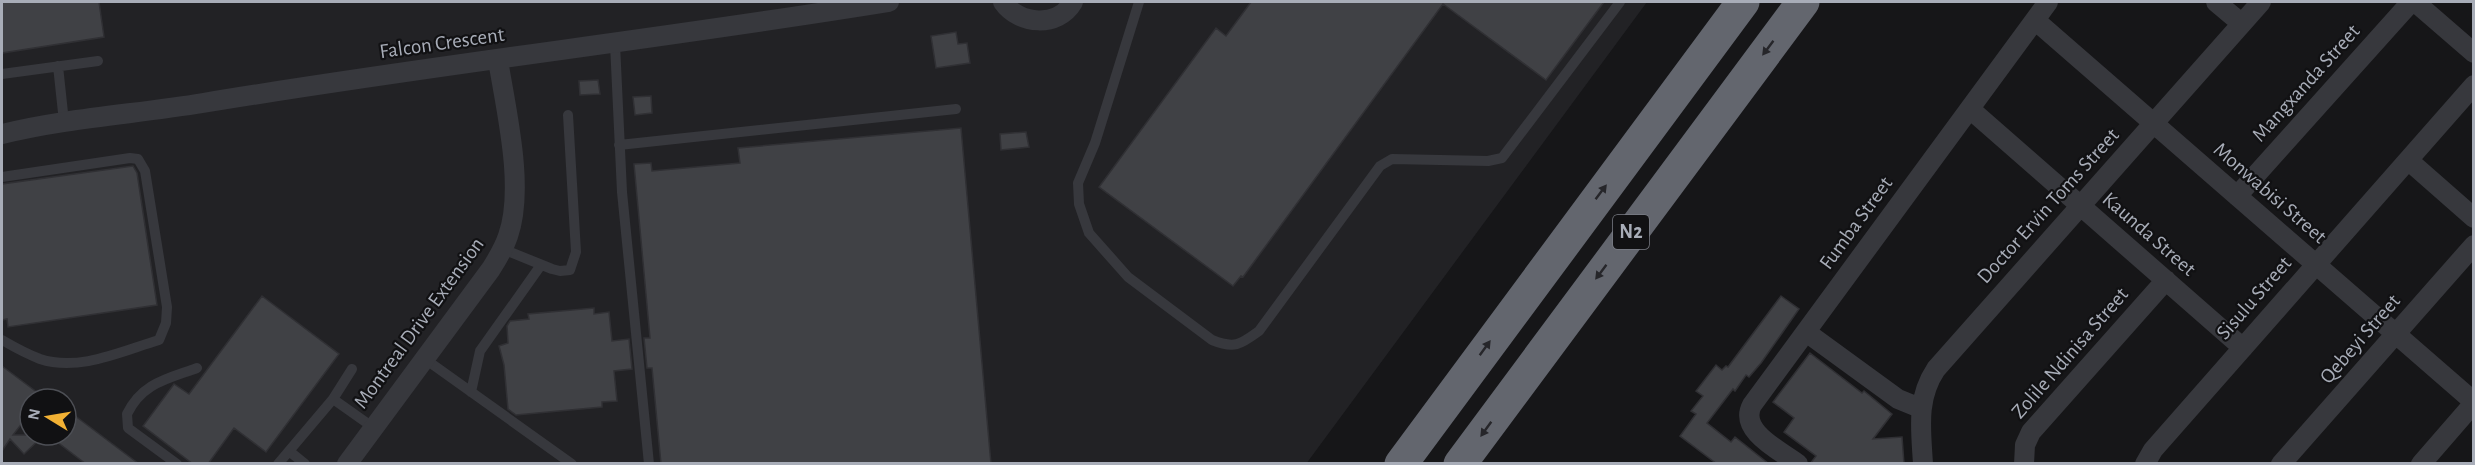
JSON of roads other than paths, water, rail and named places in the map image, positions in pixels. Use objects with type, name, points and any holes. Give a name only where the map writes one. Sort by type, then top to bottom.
[{"type":"highway","name":"N2","points":[[1401,464],[1743,2]]},
{"type":"highway","name":"N2","points":[[1460,464],[1803,2]]},
{"type":"street","name":"Falcon Crescent","points":[[2,134],[64,122],[615,44],[890,2]]},
{"type":"street","points":[[1002,2],[1018,16],[1031,20],[1045,20],[1059,15],[1073,2]]},
{"type":"street","name":"Fumba Street","points":[[1798,464],[1753,429],[1748,415],[1752,405],[2048,2]]},
{"type":"street","points":[[2216,2],[2241,23]]},
{"type":"street","name":"Doctor Ervin Toms Street","points":[[1923,464],[1920,408],[1925,389],[1936,369],[2261,2]]},
{"type":"street","points":[[2413,2],[2474,53]]},
{"type":"street","name":"Mangxanda Street","points":[[2237,196],[2413,2]]},
{"type":"street","name":"Monwabisi Street","points":[[2035,20],[2474,403]]},
{"type":"street","name":"Montreal Drive Extension","points":[[347,464],[503,249],[509,234],[514,211],[513,149],[498,60]]},
{"type":"street","name":"Sisulu Street","points":[[2145,464],[2152,450],[2474,86]]},
{"type":"street","name":"Kaunda Street","points":[[1970,109],[2243,348]]},
{"type":"street","points":[[2408,160],[2474,218]]},
{"type":"street","name":"Qebeyi Street","points":[[2281,464],[2474,245]]},
{"type":"street","name":"Zolile Ndinisa Street","points":[[2024,464],[2025,445],[2031,432],[2166,280]]},
{"type":"street","points":[[1806,332],[1898,399],[1920,408]]},
{"type":"street","points":[[2421,464],[2474,403]]},
{"type":"lane","points":[[1139,2],[1095,143],[1078,183],[1079,204],[1089,233],[1128,277],[1212,340],[1227,346],[1243,343],[1259,331],[1380,166],[1392,159],[1488,161],[1503,158],[1620,2]]},
{"type":"lane","points":[[615,44],[619,145],[649,464]]},
{"type":"lane","points":[[2,74],[98,61]]},
{"type":"lane","points":[[58,66],[64,122]]},
{"type":"lane","points":[[619,145],[956,109]]},
{"type":"lane","points":[[503,249],[565,272],[570,270],[574,262],[576,252],[568,115]]},
{"type":"lane","points":[[2,177],[130,158],[138,159],[145,171],[167,307],[166,323],[159,340],[81,363],[59,363],[40,359],[2,340]]},
{"type":"lane","points":[[471,392],[480,351],[541,265]]},
{"type":"lane","points":[[425,359],[572,464]]},
{"type":"lane","points":[[177,464],[128,428],[127,414],[142,391],[156,383],[197,368]]},
{"type":"lane","points":[[278,464],[333,399],[352,369]]},
{"type":"lane","points":[[333,399],[374,428]]},
{"type":"lane","points":[[289,451],[305,464]]}]
